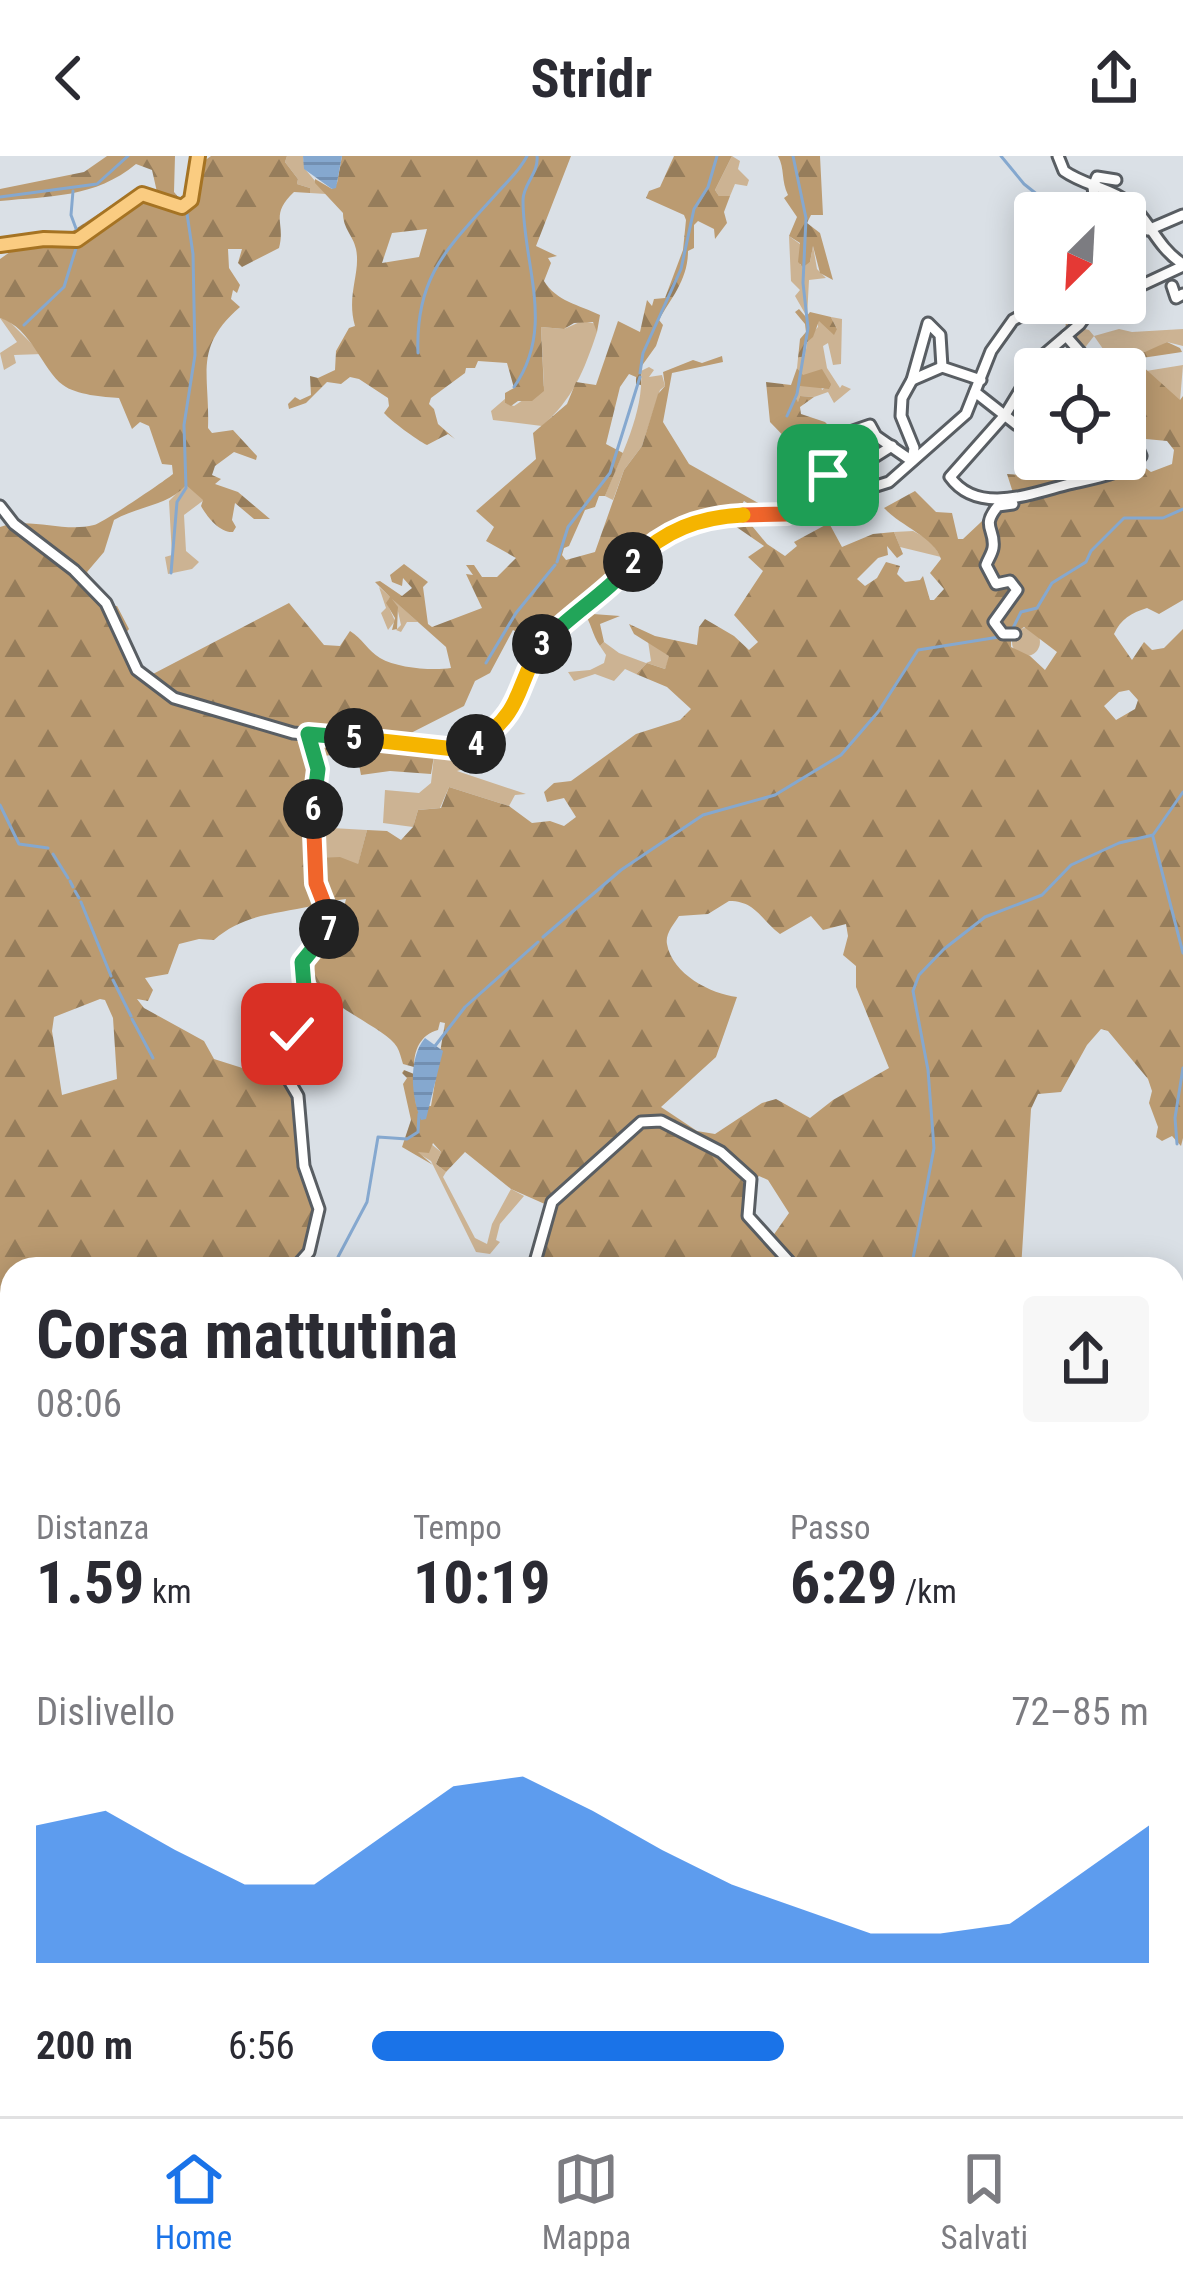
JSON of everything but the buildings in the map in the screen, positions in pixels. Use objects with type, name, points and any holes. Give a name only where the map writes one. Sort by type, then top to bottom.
[{"type":"main road","points":[[0,245],[76,240],[142,194],[186,205],[198,156]]},
{"type":"street","points":[[1058,156],[1064,171],[1118,195],[1181,259],[1146,280]]},
{"type":"street","points":[[1094,192],[1097,176],[1116,180]]},
{"type":"street","points":[[1148,230],[1183,215]]},
{"type":"street","points":[[1172,286],[1180,298]]},
{"type":"street","points":[[0,506],[14,524],[74,570],[106,603],[137,670],[167,694],[292,734],[455,749],[477,744],[499,727],[518,702],[543,644],[564,619],[622,575],[655,541],[707,518],[787,514],[889,482],[966,414],[1000,336],[1014,319]]},
{"type":"street","points":[[911,461],[914,448],[901,416],[902,398],[928,323],[940,335],[942,367]]},
{"type":"street","points":[[1052,348],[1077,324]]},
{"type":"street","points":[[1066,336],[1076,348]]},
{"type":"street","points":[[942,367],[978,386],[1014,422]]},
{"type":"street","points":[[912,380],[942,367]]},
{"type":"street","points":[[1014,399],[950,477],[969,493],[1016,499],[1087,480]]},
{"type":"street","points":[[838,436],[870,425],[876,436],[911,461]]},
{"type":"street","points":[[842,451],[876,436]]},
{"type":"street","points":[[826,485],[828,475],[865,463],[892,446]]},
{"type":"street","points":[[806,458],[836,500]]},
{"type":"street","points":[[1007,634],[995,619],[1017,590],[1010,581],[996,584],[987,571],[993,545],[988,525],[993,510],[1016,499]]},
{"type":"street","points":[[305,1257],[319,1209],[304,1166],[298,1096],[274,1055],[306,1011],[302,962],[328,930],[330,919],[316,883],[312,795],[318,769],[308,734]]},
{"type":"street","points":[[536,1257],[557,1197],[630,1130],[652,1120],[709,1145],[745,1173],[751,1185],[748,1216],[785,1257]]},
{"type":"green space","points":[[107,156],[175,156],[174,192],[179,198],[185,195],[191,156],[200,156],[200,164],[211,156],[287,156],[285,162],[297,184],[310,188],[310,193],[294,192],[282,207],[279,248],[242,267],[238,263],[242,249],[228,249],[229,268],[240,285],[231,299],[240,307],[215,335],[207,362],[208,428],[212,433],[233,430],[257,456],[256,460],[234,452],[215,466],[212,475],[221,479],[215,484],[238,492],[270,519],[254,519],[235,503],[232,520],[236,527],[233,532],[223,530],[201,506],[203,500],[186,485],[171,497],[114,520],[104,552],[87,572],[112,606],[117,606],[129,629],[125,634],[130,651],[151,675],[289,603],[324,645],[340,646],[350,631],[387,661],[415,668],[451,668],[446,647],[392,599],[398,607],[397,629],[392,630],[395,618],[386,603],[390,597],[375,582],[402,596],[412,588],[403,578],[402,586],[392,582],[390,575],[404,564],[428,582],[423,587],[432,627],[482,608],[466,565],[474,565],[482,577],[497,577],[516,558],[486,541],[494,527],[476,511],[536,459],[533,433],[567,404],[576,382],[596,385],[618,321],[640,332],[647,300],[652,306],[654,299],[665,298],[683,250],[686,220],[646,198],[649,191],[660,187],[674,156],[732,156],[715,190],[719,196],[730,196],[724,212],[727,223],[715,239],[714,229],[698,221],[694,225],[694,248],[688,251],[682,280],[659,320],[663,325],[641,367],[641,385],[629,374],[620,387],[606,444],[623,453],[605,496],[585,510],[564,548],[566,560],[595,552],[624,470],[642,446],[658,394],[665,386],[663,372],[693,360],[702,363],[722,356],[723,362],[672,373],[663,422],[689,464],[774,512],[757,514],[744,501],[728,511],[730,516],[743,515],[767,544],[785,556],[797,546],[794,542],[829,523],[842,547],[873,534],[894,532],[903,554],[897,558],[887,546],[888,555],[878,558],[857,579],[865,586],[877,578],[886,562],[900,566],[897,574],[905,582],[923,576],[930,600],[944,589],[930,573],[941,559],[937,551],[884,508],[915,491],[936,512],[952,513],[958,539],[963,539],[998,506],[1015,499],[1007,474],[1014,475],[1014,480],[1146,480],[1146,468],[1151,472],[1172,464],[1174,450],[1167,441],[1146,439],[1146,369],[1180,400],[1183,396],[1183,600],[1159,614],[1147,608],[1136,612],[1114,634],[1132,660],[1144,642],[1152,650],[1164,648],[1183,629],[1181,1146],[1172,1136],[1162,1141],[1156,1137],[1148,1079],[1108,1031],[1101,1029],[1061,1092],[1038,1094],[1031,1109],[1022,1257],[533,1257],[547,1205],[511,1189],[465,1152],[446,1172],[436,1164],[441,1152],[433,1143],[429,1153],[418,1152],[433,1165],[402,1147],[411,1120],[403,1084],[407,1078],[402,1073],[414,1074],[416,1105],[431,1106],[445,1023],[440,1022],[438,1030],[419,1044],[414,1067],[403,1064],[389,1039],[323,992],[314,969],[346,899],[324,902],[313,895],[312,906],[248,920],[214,940],[179,944],[168,974],[145,978],[153,990],[148,1001],[137,999],[144,1008],[204,1041],[214,1059],[255,1072],[271,1056],[298,1096],[302,1133],[309,1145],[302,1154],[319,1209],[303,1257],[0,1257],[0,527],[94,525],[173,474],[172,465],[162,464],[149,426],[140,422],[132,429],[119,398],[63,385],[20,331],[0,318],[0,259],[10,252],[16,236],[68,234],[124,197],[147,187],[157,192],[152,170],[136,164],[104,183],[54,196],[0,201],[0,189],[84,172]],"holes":[[[722,517],[764,546],[748,557],[763,571],[734,615],[758,642],[749,650],[705,619],[697,645],[655,636],[629,624],[634,634],[669,656],[665,669],[647,663],[636,674],[667,687],[691,709],[680,720],[636,734],[571,781],[554,783],[544,792],[547,802],[564,798],[576,817],[564,826],[550,821],[532,823],[509,806],[449,787],[441,808],[418,810],[413,827],[401,840],[387,831],[367,830],[358,864],[340,857],[317,858],[302,734],[325,756],[357,754],[361,775],[431,774],[434,756],[475,751],[472,746],[403,743],[405,736],[464,706],[475,681],[490,673],[513,630],[546,648],[570,618],[583,612],[600,646],[604,642],[600,624],[620,616],[593,614],[589,601],[654,542],[650,536],[664,524],[676,530]],[[1024,627],[1057,652],[1045,670],[1011,647],[1011,636]],[[1129,690],[1138,700],[1135,709],[1116,720],[1104,706],[1119,692]],[[729,901],[752,907],[780,934],[811,916],[823,930],[846,924],[843,955],[856,966],[856,987],[889,1068],[810,1118],[776,1099],[715,1134],[697,1131],[661,1107],[716,1057],[737,997],[716,992],[684,973],[670,955],[667,937],[679,916],[708,914]],[[105,1000],[113,1018],[117,1079],[62,1095],[54,1017]],[[759,1176],[768,1180],[789,1213],[770,1240],[748,1212],[751,1185]]]},
{"type":"green space","points":[[287,156],[303,156],[305,169],[326,194],[310,193],[310,188],[297,184],[285,162]]},
{"type":"green space","points":[[342,156],[571,156],[536,246],[557,256],[548,258],[551,263],[544,281],[561,298],[600,315],[597,332],[593,322],[564,329],[541,327],[544,391],[532,401],[505,403],[505,393],[514,388],[507,363],[478,361],[475,368],[466,368],[429,404],[438,424],[455,439],[448,434],[423,443],[384,413],[388,398],[350,377],[341,384],[327,382],[306,403],[289,409],[295,397],[311,395],[310,376],[318,378],[335,370],[336,351],[355,326],[356,249],[343,213],[315,179],[332,189]],"holes":[[[427,229],[419,257],[382,263],[392,233]]]},
{"type":"green space","points":[[732,156],[740,161],[738,169],[749,180],[747,186],[735,184],[730,196],[719,196],[715,190]]},
{"type":"green space","points":[[778,156],[820,156],[823,215],[811,215],[807,223],[820,233],[833,280],[820,273],[813,246],[810,262],[803,267],[798,262],[800,243],[789,236],[797,217],[784,198],[788,195]]},
{"type":"green space","points":[[789,236],[800,244],[800,265],[810,262],[813,246],[817,269],[826,278],[809,280],[807,317],[795,296],[800,290],[791,281]]},
{"type":"green space","points":[[799,309],[806,317],[810,312],[831,317],[837,329],[834,335],[819,321],[806,343],[805,356],[798,358],[800,339],[806,332],[795,312]]},
{"type":"green space","points":[[831,317],[842,319],[841,364],[833,365],[828,343],[823,346],[827,368],[840,388],[851,389],[834,403],[828,392],[800,396],[798,403],[795,395],[800,385],[821,386],[822,390],[830,384],[824,378],[803,376],[797,368],[818,320],[837,329]]},
{"type":"green space","points":[[0,318],[8,320],[42,354],[14,355],[16,363],[4,370],[0,353],[17,342]]},
{"type":"green space","points":[[582,321],[597,324],[597,332],[576,384],[553,416],[542,426],[493,420],[491,411],[506,398],[505,403],[514,406],[544,386],[541,327],[564,329]]},
{"type":"green space","points":[[1066,324],[1079,324],[1094,336],[1085,348],[1075,348],[1066,336]]},
{"type":"green space","points":[[1119,329],[1183,329],[1183,346],[1167,342],[1146,353],[1146,348],[1102,348],[1094,336]]},
{"type":"green space","points":[[1167,342],[1182,352],[1146,357],[1146,352]]},
{"type":"green space","points":[[1183,365],[1180,401],[1146,371]]},
{"type":"green space","points":[[797,368],[803,375],[822,369],[831,384],[829,389],[800,386],[795,396],[798,402],[800,396],[814,397],[800,407],[801,414],[825,422],[836,433],[815,433],[798,451],[770,422],[766,382],[791,385]]},
{"type":"green space","points":[[654,370],[649,377],[662,375],[665,386],[642,446],[624,470],[613,500],[605,496],[635,418],[641,371]]},
{"type":"green space","points":[[186,484],[204,500],[184,515],[186,551],[199,562],[192,569],[168,574],[165,557],[172,555],[169,501]]},
{"type":"green space","points":[[913,531],[930,540],[941,557],[900,547],[894,532]]},
{"type":"green space","points":[[379,587],[418,622],[407,622],[401,632],[396,630],[401,625],[397,607],[389,599],[395,621],[388,630]]},
{"type":"green space","points":[[1026,628],[1036,632],[1040,642],[1036,652],[1026,656],[1016,652],[1012,642],[1016,632]]},
{"type":"green space","points":[[648,641],[670,656],[665,669],[647,663],[636,674],[625,669],[614,681],[595,674],[574,681],[568,672],[604,663],[606,655],[600,646],[604,642],[646,663],[651,661]]},
{"type":"green space","points":[[475,751],[483,763],[457,771],[526,794],[515,795],[509,806],[449,787],[440,808],[418,810],[413,827],[383,823],[385,790],[419,793],[431,783],[434,756]]},
{"type":"green space","points":[[314,827],[367,830],[358,865],[317,858]]},
{"type":"green space","points":[[430,1143],[441,1152],[436,1164],[446,1172],[443,1177],[475,1238],[487,1244],[511,1189],[524,1196],[500,1224],[496,1240],[500,1242],[490,1254],[476,1252],[431,1161],[416,1152],[428,1152]]},
{"type":"water","points":[[303,156],[342,156],[336,188],[304,169]]},
{"type":"water","points":[[425,1038],[443,1051],[426,1119],[421,1120],[413,1078]]},
{"type":"waterway","points":[[0,197],[97,184],[128,156]]},
{"type":"waterway","points":[[418,353],[422,302],[439,263],[527,156]]},
{"type":"waterway","points":[[514,387],[533,342],[534,296],[523,200],[537,156]]},
{"type":"waterway","points":[[640,373],[643,353],[681,269],[694,209],[708,187],[717,156]]},
{"type":"waterway","points":[[787,416],[797,394],[808,328],[803,283],[806,218],[793,156]]},
{"type":"waterway","points":[[1001,156],[1034,192]]},
{"type":"waterway","points":[[73,191],[71,215],[78,234]]},
{"type":"waterway","points":[[171,573],[177,502],[186,488],[184,425],[195,355],[193,254],[186,207]]},
{"type":"waterway","points":[[24,325],[64,287],[77,245]]},
{"type":"waterway","points":[[557,562],[568,527],[610,473],[640,377]]},
{"type":"waterway","points":[[1012,630],[1021,612],[1037,608],[1052,583],[1086,562],[1124,518],[1163,518],[1183,509]]},
{"type":"waterway","points":[[486,663],[516,613],[555,565]]},
{"type":"waterway","points":[[543,937],[621,870],[703,815],[775,795],[841,755],[878,712],[918,650],[999,637]]},
{"type":"waterway","points":[[913,1257],[934,1148],[928,1070],[913,991],[919,975],[985,917],[1042,895],[1071,865],[1119,843],[1153,835],[1183,792]]},
{"type":"waterway","points":[[0,805],[19,844],[48,848]]},
{"type":"waterway","points":[[1153,837],[1183,953]]},
{"type":"waterway","points":[[53,854],[68,878]]},
{"type":"waterway","points":[[70,881],[73,887]]},
{"type":"waterway","points":[[75,891],[79,898]]},
{"type":"waterway","points":[[81,902],[111,976]]},
{"type":"waterway","points":[[435,1046],[465,1007],[538,942]]},
{"type":"waterway","points":[[113,980],[131,1016]]},
{"type":"waterway","points":[[132,1019],[153,1058]]},
{"type":"waterway","points":[[1177,1144],[1175,1118],[1183,1068]]},
{"type":"waterway","points":[[338,1257],[367,1202],[378,1137],[407,1139],[418,1132],[419,1114]]},
{"type":"route","points":[[292,1034],[306,1011],[302,962],[328,930],[330,919],[316,883],[312,795],[318,769],[308,734],[455,749],[477,744],[499,727],[518,702],[535,656],[564,619],[622,575],[655,541],[707,518],[787,514],[836,500],[826,485],[828,475]]}]
